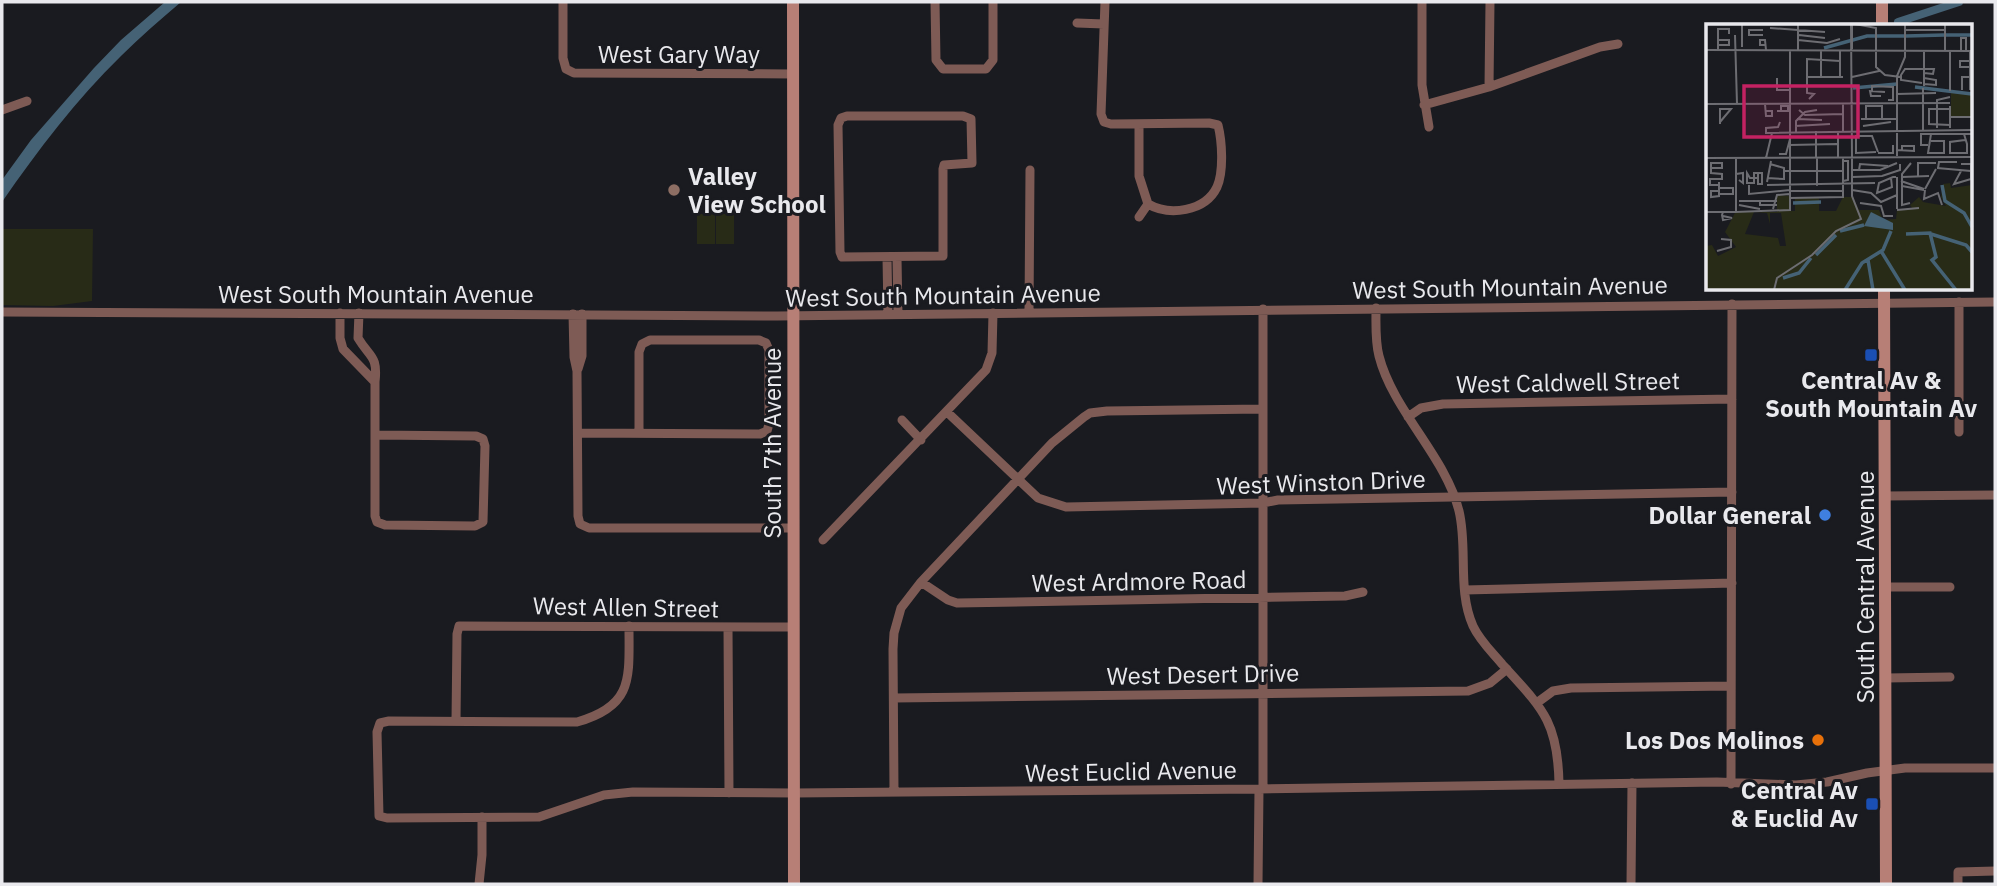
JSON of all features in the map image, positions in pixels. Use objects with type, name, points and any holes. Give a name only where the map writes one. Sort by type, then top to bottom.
[{"type":"street","name":"West Gary Way","points":[[563,2],[563,58],[565,69],[574,73],[793,74]]},
{"type":"street","name":"South 7th Avenue","points":[[793,2],[794,884]]},
{"type":"street","points":[[935,2],[938,65],[943,68],[986,69],[993,60],[993,2]]},
{"type":"street","points":[[1105,2],[1101,114],[1104,122],[1218,125],[1219,178],[1212,194],[1193,207],[1181,210],[1160,210],[1148,204],[1139,176],[1139,124]]},
{"type":"street","points":[[1422,2],[1423,105],[1429,127]]},
{"type":"street","points":[[1489,87],[1490,2]]},
{"type":"street","points":[[1882,2],[1882,24]]},
{"type":"street","points":[[1077,23],[1104,24]]},
{"type":"street","points":[[1423,105],[1489,87],[1600,47],[1618,44]]},
{"type":"street","points":[[2,110],[27,102]]},
{"type":"street","points":[[963,116],[971,119],[972,163],[951,163],[944,165],[943,169],[943,256],[892,258],[842,257],[840,252],[838,125],[841,118],[963,116]]},
{"type":"street","points":[[1029,313],[1030,170]]},
{"type":"street","points":[[1139,217],[1148,204]]},
{"type":"street","points":[[892,258],[893,314]]},
{"type":"street","name":"South Central Avenue","points":[[1884,290],[1886,884]]},
{"type":"street","points":[[1959,302],[1959,432]]},
{"type":"street","name":"West South Mountain Avenue","points":[[2,312],[793,316],[1995,302]]},
{"type":"street","points":[[1731,784],[1732,304]]},
{"type":"street","points":[[1376,308],[1379,358],[1408,417],[1455,496],[1462,527],[1465,590],[1473,626],[1481,641],[1538,702],[1556,746],[1559,784]]},
{"type":"street","points":[[1258,884],[1263,692],[1263,309]]},
{"type":"street","points":[[340,313],[341,344],[345,352],[375,383]]},
{"type":"street","points":[[359,313],[359,342]]},
{"type":"street","points":[[822,540],[989,367],[993,313]]},
{"type":"street","points":[[578,314],[578,348],[582,356],[578,371],[580,524],[589,528],[794,528]]},
{"type":"street","points":[[578,433],[760,434],[766,431],[769,424],[769,350],[766,343],[759,340],[650,340],[642,344],[639,352],[639,433]]},
{"type":"street","points":[[345,352],[359,342]]},
{"type":"street","points":[[359,342],[369,350],[376,363],[375,516],[377,522],[385,525],[481,524],[485,519],[483,439],[476,436],[376,435]]},
{"type":"street","name":"West Caldwell Street","points":[[1408,417],[1422,408],[1443,404],[1732,399]]},
{"type":"street","points":[[894,792],[893,649],[901,608],[921,582],[1052,443],[1090,414],[1107,411],[1262,409]]},
{"type":"street","name":"West Winston Drive","points":[[947,412],[1038,498],[1066,507],[1455,496],[1732,492]]},
{"type":"street","points":[[902,420],[921,440]]},
{"type":"street","points":[[1885,496],[1995,495]]},
{"type":"street","name":"West Ardmore Road","points":[[921,582],[957,603],[1345,596],[1363,592]]},
{"type":"street","points":[[1465,590],[1732,583]]},
{"type":"street","points":[[1886,587],[1950,587]]},
{"type":"street","name":"West Allen Street","points":[[456,721],[459,626],[794,627]]},
{"type":"street","points":[[456,721],[577,722],[607,712],[620,697],[625,685],[629,664],[629,626]]},
{"type":"street","points":[[728,627],[729,793]]},
{"type":"street","name":"West Desert Drive","points":[[894,698],[1468,691],[1490,683],[1507,669]]},
{"type":"street","points":[[1886,678],[1950,677]]},
{"type":"street","points":[[1538,702],[1553,691],[1571,688],[1731,687]]},
{"type":"street","name":"West Euclid Avenue","points":[[456,721],[380,723],[377,732],[379,816],[539,817],[617,793],[1818,783],[1886,770],[1995,768]]},
{"type":"street","points":[[1631,884],[1632,783]]},
{"type":"street","points":[[479,884],[482,817]]},
{"type":"street","points":[[1958,884],[1958,872],[1995,871]]},
{"type":"green space","points":[[697,214],[715,214],[715,244],[697,244]]},
{"type":"green space","points":[[716,214],[734,214],[734,244],[716,244]]},
{"type":"green space","points":[[2,229],[93,229],[92,301],[53,306],[2,305]]},
{"type":"water","points":[[165,2],[181,2],[128,49],[88,90],[2,202],[2,180],[31,140],[121,40]]},
{"type":"waterway","points":[[1898,22],[1959,2]]},
{"type":"place","name":"Valley View School","points":[[674,190]]},
{"type":"place","name":"Central Av & South Mountain Av","points":[[1871,355]]},
{"type":"place","name":"Dollar General","points":[[1825,515]]},
{"type":"place","name":"Los Dos Molinos","points":[[1818,740]]},
{"type":"place","name":"Central Av & Euclid Av","points":[[1872,804]]}]
